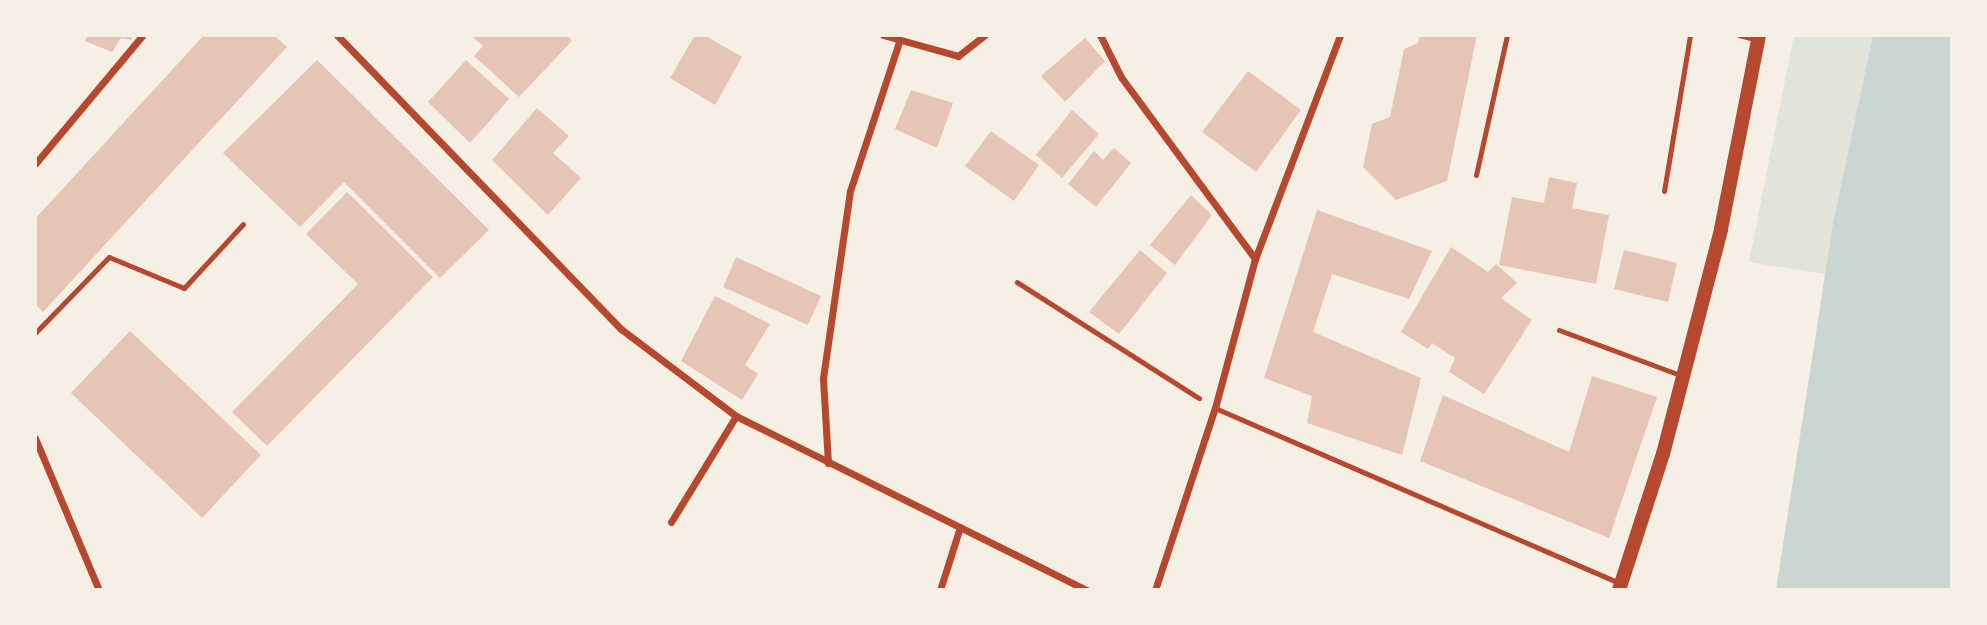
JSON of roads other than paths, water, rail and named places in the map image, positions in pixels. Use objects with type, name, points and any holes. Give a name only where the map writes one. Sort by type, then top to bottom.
[{"type":"main road","points":[[1620,587],[1683,376],[1721,229],[1758,37]]},
{"type":"street","points":[[35,164],[143,35]]},
{"type":"street","points":[[337,35],[621,329],[736,416],[1087,590]]},
{"type":"street","points":[[883,35],[899,42],[958,56],[985,35]]},
{"type":"street","points":[[1101,35],[1121,77],[1255,260]]},
{"type":"street","points":[[1155,590],[1215,408],[1255,260],[1340,35]]},
{"type":"street","points":[[828,463],[823,378],[850,191],[899,42]]},
{"type":"street","points":[[671,522],[736,416]]},
{"type":"street","points":[[35,438],[99,590]]},
{"type":"street","points":[[940,590],[960,527]]},
{"type":"lane","points":[[1476,175],[1507,35]]},
{"type":"lane","points":[[1664,191],[1690,35]]},
{"type":"lane","points":[[1738,35],[1758,37]]},
{"type":"lane","points":[[35,333],[109,257],[184,288],[243,224]]},
{"type":"lane","points":[[1559,330],[1683,376]]},
{"type":"lane","points":[[1215,408],[1620,587]]}]
